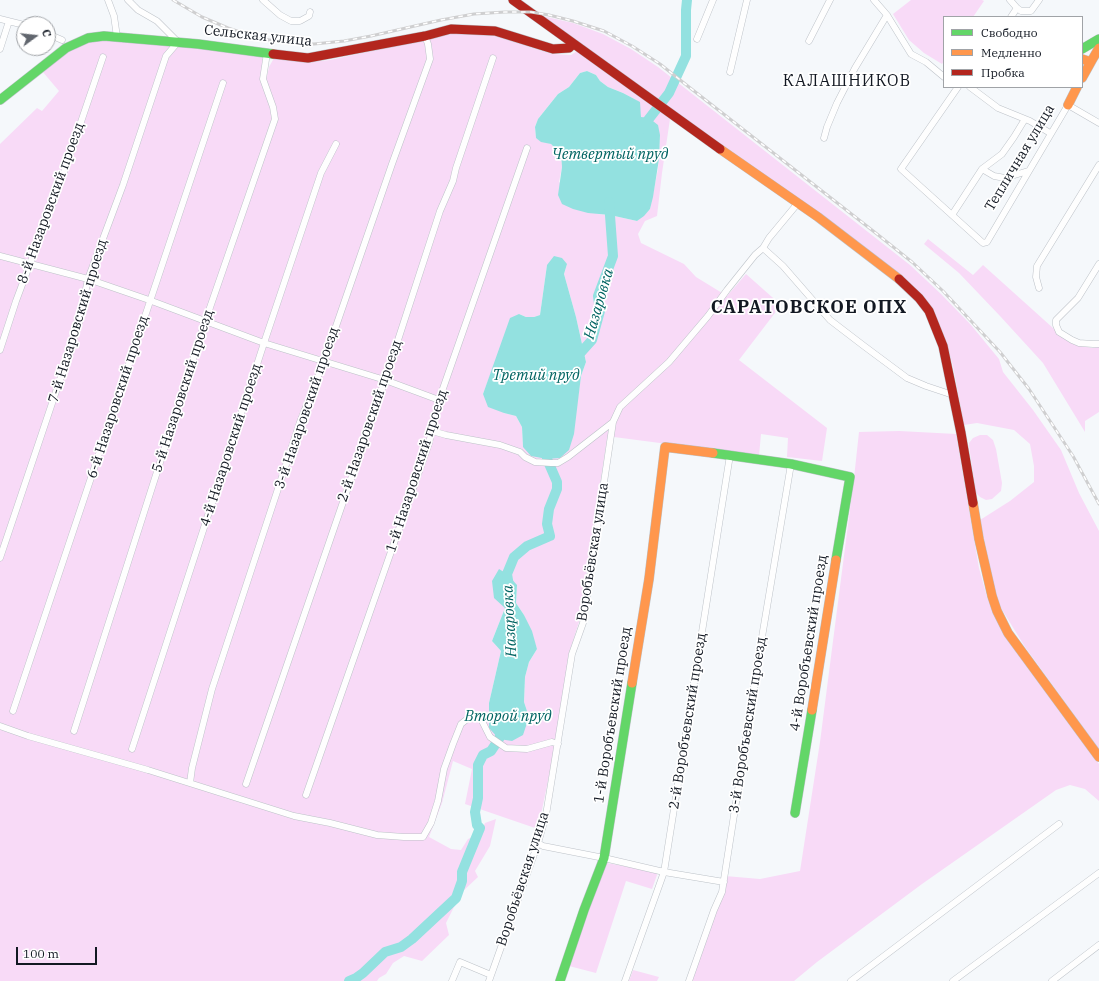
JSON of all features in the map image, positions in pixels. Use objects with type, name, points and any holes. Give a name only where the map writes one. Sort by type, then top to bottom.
[{"type":"street","points":[[108,0],[114,16],[117,37]]},
{"type":"street","points":[[128,0],[138,10],[157,21],[178,42]]},
{"type":"street","points":[[263,0],[280,15],[291,21],[300,21],[309,16],[310,12]]},
{"type":"street","points":[[513,0],[674,117],[798,203],[900,279],[919,298],[929,311],[943,346],[978,539],[997,611],[1008,633],[1099,757]]},
{"type":"street","points":[[696,39],[713,0]]},
{"type":"street","points":[[730,72],[747,0]]},
{"type":"street","points":[[809,41],[830,0]]},
{"type":"street","points":[[874,0],[887,15],[911,54],[926,62],[943,76]]},
{"type":"street","points":[[1010,0],[1021,11],[1031,11],[1039,0]]},
{"type":"street","points":[[1012,16],[1017,8]]},
{"type":"street","points":[[824,138],[837,103],[855,68],[887,15]]},
{"type":"street","points":[[0,19],[16,23]]},
{"type":"street","points":[[0,48],[9,21]]},
{"type":"street","name":"Сельская улица","points":[[0,100],[66,48],[88,38],[104,36],[178,42],[308,58],[425,36],[450,29],[471,29],[495,32],[553,49],[569,48],[573,44]]},
{"type":"street","name":"3-й Назаровский проезд","points":[[190,783],[192,768],[212,689],[300,422],[324,361],[430,59],[428,44],[425,36]]},
{"type":"street","points":[[56,37],[62,40]]},
{"type":"street","points":[[1083,48],[1099,39]]},
{"type":"street","name":"7-й Назаровский проезд","points":[[0,558],[79,323],[88,279],[123,185],[166,56],[178,42]]},
{"type":"street","points":[[1083,76],[1099,48]]},
{"type":"street","name":"5-й Назаровский проезд","points":[[74,731],[205,322],[275,119],[273,107],[262,79],[267,53]]},
{"type":"street","name":"8-й Назаровский проезд","points":[[0,350],[103,58]]},
{"type":"street","name":"2-й Назаровский проезд","points":[[246,784],[385,380],[440,212],[453,182],[456,168],[493,58]]},
{"type":"street","points":[[1083,59],[1088,61],[1092,60]]},
{"type":"street","name":"6-й Назаровский проезд","points":[[13,712],[20,687],[137,342],[149,300],[223,83]]},
{"type":"street","points":[[957,88],[901,169],[952,214],[982,169],[1002,154],[1025,119]]},
{"type":"street","points":[[971,88],[998,108],[1025,119],[1050,133]]},
{"type":"street","name":"Тепличная улица","points":[[952,214],[983,243],[986,242],[1077,88]]},
{"type":"street","points":[[1068,105],[1099,123]]},
{"type":"street","name":"4-й Назаровский проезд","points":[[132,749],[321,173],[336,144]]},
{"type":"street","name":"1-й Назаровский проезд","points":[[306,795],[426,450],[439,400],[526,148]]},
{"type":"street","points":[[1039,288],[1036,277],[1037,266],[1099,165]]},
{"type":"street","points":[[982,169],[994,176],[1005,178],[1028,171]]},
{"type":"street","name":"Воробьёвская улица","points":[[490,978],[538,844],[546,815],[572,654],[583,623],[613,422],[620,407],[669,362],[708,316],[727,290],[755,255],[763,248],[769,238],[798,203]]},
{"type":"street","points":[[763,248],[783,266],[830,320],[907,378],[953,395]]},
{"type":"street","points":[[0,256],[88,279],[264,343],[385,380],[439,400]]},
{"type":"street","points":[[1099,264],[1072,306],[1056,320],[1056,326],[1060,332],[1072,340],[1079,343],[1099,344]]},
{"type":"street","points":[[432,431],[446,435],[500,444],[520,452],[525,457],[535,462],[558,463],[613,422]]},
{"type":"street","name":"1-й Воробъевский проезд","points":[[560,981],[584,910],[604,858],[649,579],[665,447],[730,455]]},
{"type":"street","points":[[730,455],[791,464]]},
{"type":"street","name":"2-й Воробъевский проезд","points":[[625,981],[664,872],[730,455]]},
{"type":"street","name":"4-й Воробъевский проезд","points":[[791,464],[850,477],[795,813]]},
{"type":"street","name":"3-й Воробъевский проезд","points":[[689,981],[714,910],[722,892],[724,882],[759,655],[791,464]]},
{"type":"street","points":[[0,726],[28,736],[148,770],[294,816],[377,835],[404,838],[423,837],[431,823],[438,801],[444,769],[453,744],[461,724],[470,716],[481,719],[490,737],[506,748],[527,749],[552,742],[558,744]]},
{"type":"street","points":[[851,981],[1059,824]]},
{"type":"street","points":[[538,844],[664,872],[724,882]]},
{"type":"street","points":[[953,981],[1099,873]]},
{"type":"street","points":[[1052,981],[1099,946]]},
{"type":"street","points":[[452,981],[460,962],[490,978]]},
{"type":"shaded area","points":[[911,0],[984,1],[974,16],[943,16],[942,64],[924,53],[909,40],[893,14]]},
{"type":"shaded area","points":[[538,15],[573,23],[603,34],[631,49],[658,67],[910,265],[971,325],[999,359],[1003,372],[1033,410],[1061,450],[1079,493],[1099,531],[1099,749],[1025,647],[1001,608],[996,595],[980,520],[1010,501],[1034,482],[1034,466],[1030,444],[1014,430],[977,423],[964,425],[953,366],[947,345],[933,309],[922,296]]},
{"type":"shaded area","points":[[471,32],[493,35],[552,54],[571,55],[577,51],[670,119],[657,216],[645,221],[638,234],[641,243],[684,264],[696,277],[727,296],[746,274],[781,305],[739,360],[827,428],[822,461],[787,457],[788,438],[761,434],[759,456],[614,437],[607,439],[579,622],[569,653],[555,747],[538,829],[465,804],[472,769],[453,761],[442,803],[429,837],[451,849],[461,850],[468,839],[481,833],[485,823],[496,819],[490,846],[475,871],[478,877],[461,893],[446,923],[449,935],[422,961],[404,956],[393,963],[386,974],[377,981],[0,981],[0,144],[37,108],[42,111],[59,91],[42,71],[70,49],[85,42],[104,39],[258,54],[263,59],[261,75],[267,76],[269,67],[274,58],[310,62],[330,60],[451,34]],"holes":[[[587,71],[596,75],[600,81],[608,87],[639,102],[641,117],[660,135],[658,169],[650,209],[637,221],[598,214],[559,182],[562,167],[561,154],[551,144],[536,138],[535,127],[538,119],[558,94],[569,87],[580,73]],[[567,264],[564,274],[576,317],[586,362],[581,376],[578,397],[523,447],[522,427],[516,416],[504,413],[483,394],[490,375],[519,314],[526,317],[540,315],[547,265]],[[517,585],[516,603],[524,615],[537,649],[529,662],[525,677],[524,702],[529,717],[489,703],[501,651],[492,641],[505,608]]]},
{"type":"shaded area","points":[[928,239],[973,275],[983,265],[1063,337],[1082,346],[1092,348],[1099,347],[1099,412],[1085,421],[1085,432],[1043,363],[959,273],[924,244]]},
{"type":"shaded area","points":[[899,431],[956,434],[979,568],[987,597],[994,613],[1042,685],[1099,764],[1099,801],[1085,789],[1070,785],[1056,790],[922,884],[817,962],[794,981],[689,981],[725,876],[760,879],[800,871],[820,742],[859,432]]},
{"type":"shaded area","points":[[980,435],[987,435],[993,440],[1002,483],[1001,491],[992,499],[986,500],[976,493],[969,446],[969,443],[973,438]]},
{"type":"shaded area","points":[[607,863],[657,872],[657,875],[652,889],[626,881],[596,973],[569,966],[604,867]]},
{"type":"shaded area","points":[[633,970],[659,977],[657,981],[629,981]]},
{"type":"water","name":"Четвертый пруд","points":[[587,71],[596,75],[600,81],[608,87],[640,102],[641,117],[649,118],[658,125],[660,135],[659,159],[653,197],[650,209],[637,221],[610,215],[588,213],[562,204],[558,195],[562,167],[561,154],[551,144],[541,142],[536,138],[535,127],[538,119],[558,94],[569,87],[580,73]]},
{"type":"water","name":"Третий пруд","points":[[554,256],[562,258],[567,264],[564,274],[576,317],[586,362],[581,376],[574,434],[569,450],[560,458],[547,459],[531,456],[523,447],[522,427],[516,416],[488,407],[483,394],[510,318],[519,314],[526,317],[540,315],[547,265]]},
{"type":"water","name":"Второй пруд","points":[[499,569],[507,574],[517,585],[516,603],[532,631],[537,649],[529,662],[525,677],[524,702],[529,717],[523,735],[512,741],[499,739],[489,728],[489,703],[501,651],[492,641],[505,608],[494,598],[492,581]]},
{"type":"waterway","name":"Назаровка","points":[[641,129],[669,93],[686,56],[687,0]]},
{"type":"waterway","name":"Назаровка","points":[[575,359],[592,340],[600,311],[598,296],[613,256],[609,202]]},
{"type":"waterway","name":"Назаровка","points":[[509,586],[507,574],[514,557],[527,546],[550,536],[547,524],[549,509],[557,489],[557,482],[547,459],[547,454]]},
{"type":"waterway","name":"Назаровка","points":[[349,981],[363,973],[385,952],[401,947],[412,939],[456,898],[462,881],[462,872],[480,828],[477,825],[475,812],[478,798],[478,765],[483,755],[491,751],[501,733]]},
{"type":"railway","points":[[173,0],[202,17],[228,28],[258,38],[287,43],[314,44],[344,41],[474,14],[531,12],[573,21],[604,31],[632,46],[660,64],[877,234],[912,262],[943,291],[1000,352],[1029,389],[1073,456],[1099,504]]},
{"type":"traffic: fast","points":[[0,100],[66,48],[88,38],[104,36],[198,44],[273,54]]},
{"type":"traffic: fast","points":[[1083,48],[1099,39]]},
{"type":"traffic: fast","points":[[713,453],[791,464],[850,477],[836,560]]},
{"type":"traffic: fast","points":[[560,981],[584,910],[604,858],[632,683]]},
{"type":"traffic: fast","points":[[795,813],[812,710]]},
{"type":"traffic: slow","points":[[1083,59],[1088,61],[1092,60],[1099,48]]},
{"type":"traffic: slow","points":[[1083,76],[1092,60]]},
{"type":"traffic: slow","points":[[1068,105],[1076,88]]},
{"type":"traffic: slow","points":[[720,149],[818,217],[899,279]]},
{"type":"traffic: slow","points":[[632,683],[649,579],[665,447],[713,453]]},
{"type":"traffic: slow","points":[[973,503],[979,539],[992,596],[997,611],[1008,633],[1099,757]]},
{"type":"traffic: slow","points":[[812,710],[836,560]]},
{"type":"traffic: jam","points":[[513,0],[720,149]]},
{"type":"traffic: jam","points":[[273,54],[308,58],[425,36],[451,29],[495,31],[553,49],[569,48],[573,44]]},
{"type":"traffic: jam","points":[[899,279],[919,298],[929,311],[943,346],[961,433],[973,503]]},
{"type":"district","name":"КАЛАШНИКОВ","points":[[847,81]]},
{"type":"district","name":"САРАТОВСКОЕ ОПХ","points":[[809,308]]}]
